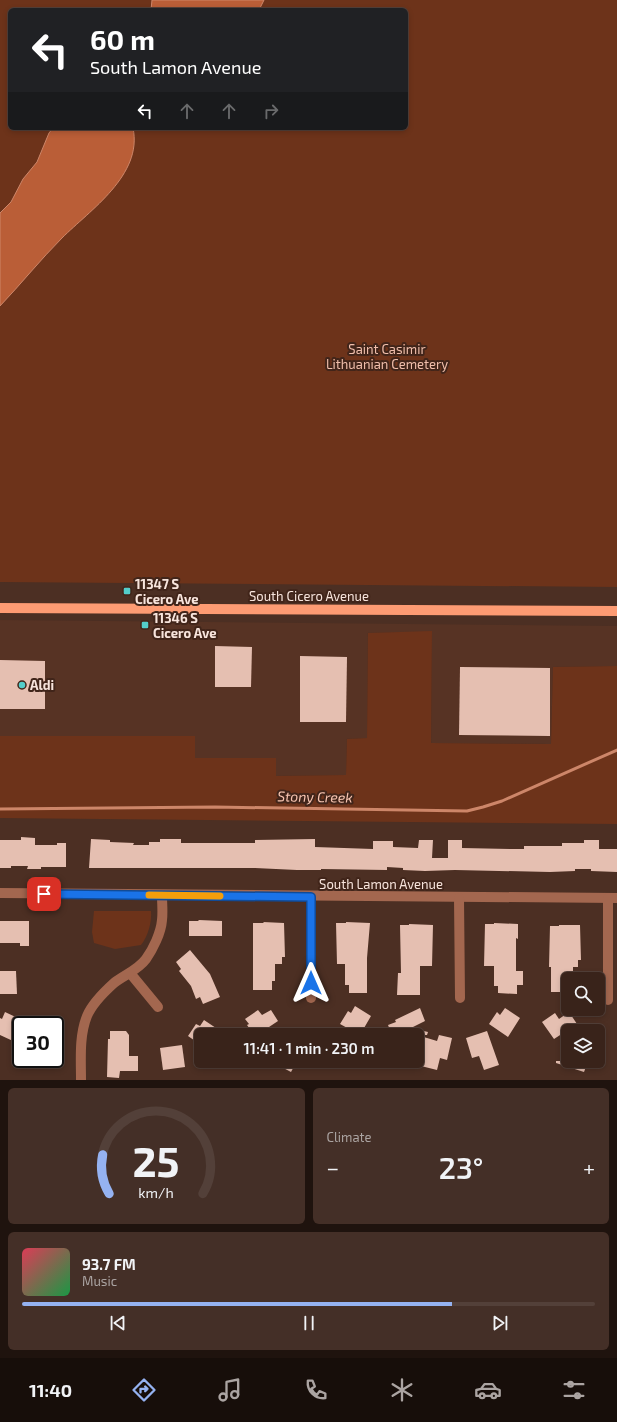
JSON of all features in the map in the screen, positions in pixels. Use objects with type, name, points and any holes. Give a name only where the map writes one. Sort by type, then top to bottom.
[{"type":"main road","name":"South Cicero Avenue","points":[[0,608],[617,611]]},
{"type":"street","name":"South Lamon Avenue","points":[[0,893],[311,897],[613,898]]},
{"type":"street","points":[[81,1080],[81,1045],[83,1028],[88,1015],[96,1002],[114,983],[130,973],[146,960],[157,939],[162,921],[162,895]]},
{"type":"street","points":[[311,897],[311,998]]},
{"type":"street","points":[[459,898],[460,998]]},
{"type":"street","points":[[608,1000],[613,898]]},
{"type":"street","points":[[130,973],[158,1007]]},
{"type":"shaded area","points":[[152,0],[264,0],[260,8],[151,8]]},
{"type":"shaded area","points":[[51,130],[133,130],[134,145],[130,161],[112,190],[54,246],[0,306],[0,213],[11,202],[23,179],[37,162]]},
{"type":"shaded area","points":[[0,620],[617,626],[617,666],[553,667],[551,744],[431,743],[432,632],[368,633],[367,738],[347,739],[346,775],[276,776],[275,758],[195,758],[195,736],[0,736]]},
{"type":"green space","name":"Saint Casimir Lithuanian Cemetery","points":[[0,0],[617,0],[617,587],[0,582]]},
{"type":"green space","points":[[432,631],[431,743],[551,744],[553,667],[617,666],[617,824],[0,818],[0,736],[195,736],[195,758],[276,758],[276,776],[346,775],[347,739],[367,738],[368,633]]},
{"type":"green space","points":[[94,911],[151,911],[148,933],[141,945],[115,949],[94,943],[92,932]]},
{"type":"building","points":[[215,646],[252,647],[251,687],[215,687]]},
{"type":"building","points":[[300,656],[347,657],[346,722],[300,722]]},
{"type":"building","name":"Aldi","points":[[0,660],[45,661],[45,709],[0,709]]},
{"type":"building","points":[[460,667],[550,668],[550,736],[459,735]]},
{"type":"building","points":[[21,837],[35,838],[35,845],[57,845],[57,843],[66,843],[66,867],[41,867],[41,869],[27,869],[28,866],[11,866],[11,868],[0,868],[0,840],[21,840]]},
{"type":"building","points":[[91,839],[110,840],[110,842],[134,843],[133,845],[149,845],[149,842],[160,842],[160,839],[181,839],[181,843],[255,843],[255,840],[315,839],[315,847],[373,849],[373,841],[393,841],[393,847],[418,848],[419,840],[433,840],[432,858],[448,858],[448,840],[462,840],[462,848],[524,849],[524,846],[562,846],[562,843],[584,843],[584,840],[599,840],[599,849],[617,849],[617,872],[591,871],[591,869],[550,872],[455,870],[425,871],[403,870],[403,868],[387,867],[387,870],[89,868]]},
{"type":"building","points":[[0,921],[29,921],[29,946],[20,946],[20,943],[0,943]]},
{"type":"building","points":[[189,921],[222,921],[222,936],[189,936]]},
{"type":"building","points":[[263,922],[284,923],[285,957],[282,957],[282,964],[275,964],[275,981],[272,981],[272,990],[253,990],[253,923],[264,923]]},
{"type":"building","points":[[336,923],[370,923],[367,958],[367,993],[349,993],[349,985],[345,985],[345,964],[337,964]]},
{"type":"building","points":[[485,924],[518,924],[518,939],[516,938],[516,971],[523,971],[523,985],[517,985],[517,994],[498,993],[498,986],[494,986],[494,966],[484,966]]},
{"type":"building","points":[[400,925],[433,925],[432,966],[420,966],[420,995],[397,995],[398,973],[401,973]]},
{"type":"building","points":[[580,925],[581,960],[578,960],[578,967],[573,967],[573,972],[561,972],[561,992],[551,992],[551,967],[549,967],[550,926]]},
{"type":"building","points":[[190,950],[210,974],[220,997],[203,1004],[200,997],[196,999],[191,986],[179,971],[181,969],[176,962]]},
{"type":"building","points":[[0,971],[16,971],[17,994],[0,994]]},
{"type":"building","points":[[355,1006],[371,1016],[364,1028],[347,1028],[340,1024],[348,1011],[351,1013]]},
{"type":"building","points":[[420,1008],[425,1021],[411,1028],[389,1028],[388,1025],[396,1022],[395,1020]]},
{"type":"building","points":[[505,1008],[520,1018],[508,1037],[489,1024],[497,1012],[500,1015]]},
{"type":"building","points":[[258,1010],[262,1015],[271,1010],[278,1021],[268,1028],[249,1028],[247,1025],[249,1024],[245,1019]]},
{"type":"building","points":[[5,1012],[14,1016],[12,1016],[12,1041],[0,1035],[0,1018],[2,1019]]},
{"type":"building","points":[[555,1013],[559,1019],[563,1016],[572,1016],[577,1024],[561,1024],[561,1034],[554,1039],[542,1022]]},
{"type":"building","points":[[204,1020],[216,1028],[194,1028],[194,1040],[188,1036],[196,1024],[200,1026]]},
{"type":"building","points":[[110,1031],[126,1031],[129,1035],[129,1056],[138,1056],[138,1071],[120,1071],[119,1078],[107,1077],[108,1039],[110,1039]]},
{"type":"building","points":[[424,1031],[428,1032],[427,1035],[424,1035]]},
{"type":"building","points":[[487,1031],[499,1065],[484,1070],[479,1056],[472,1058],[466,1038]]},
{"type":"building","points":[[439,1035],[452,1038],[447,1060],[440,1058],[437,1070],[424,1067],[424,1037],[437,1041]]},
{"type":"building","points":[[182,1045],[185,1067],[163,1070],[160,1048]]},
{"type":"building","points":[[556,1061],[561,1061],[561,1065],[556,1063]]},
{"type":"building","points":[[283,1068],[293,1068],[291,1072]]},
{"type":"building","points":[[572,1068],[585,1068],[584,1072]]},
{"type":"waterway","name":"Stony Creek","points":[[0,809],[215,807],[467,811],[502,801],[617,750]]},
{"type":"slow traffic","points":[[149,895],[220,896]]},
{"type":"place","name":"11347 S Cicero Ave","points":[[127,591]]},
{"type":"place","name":"11346 S Cicero Ave","points":[[145,625]]},
{"type":"place","name":"Aldi","points":[[22,685]]},
{"type":"route","points":[[44,894],[311,897],[311,983]]}]
